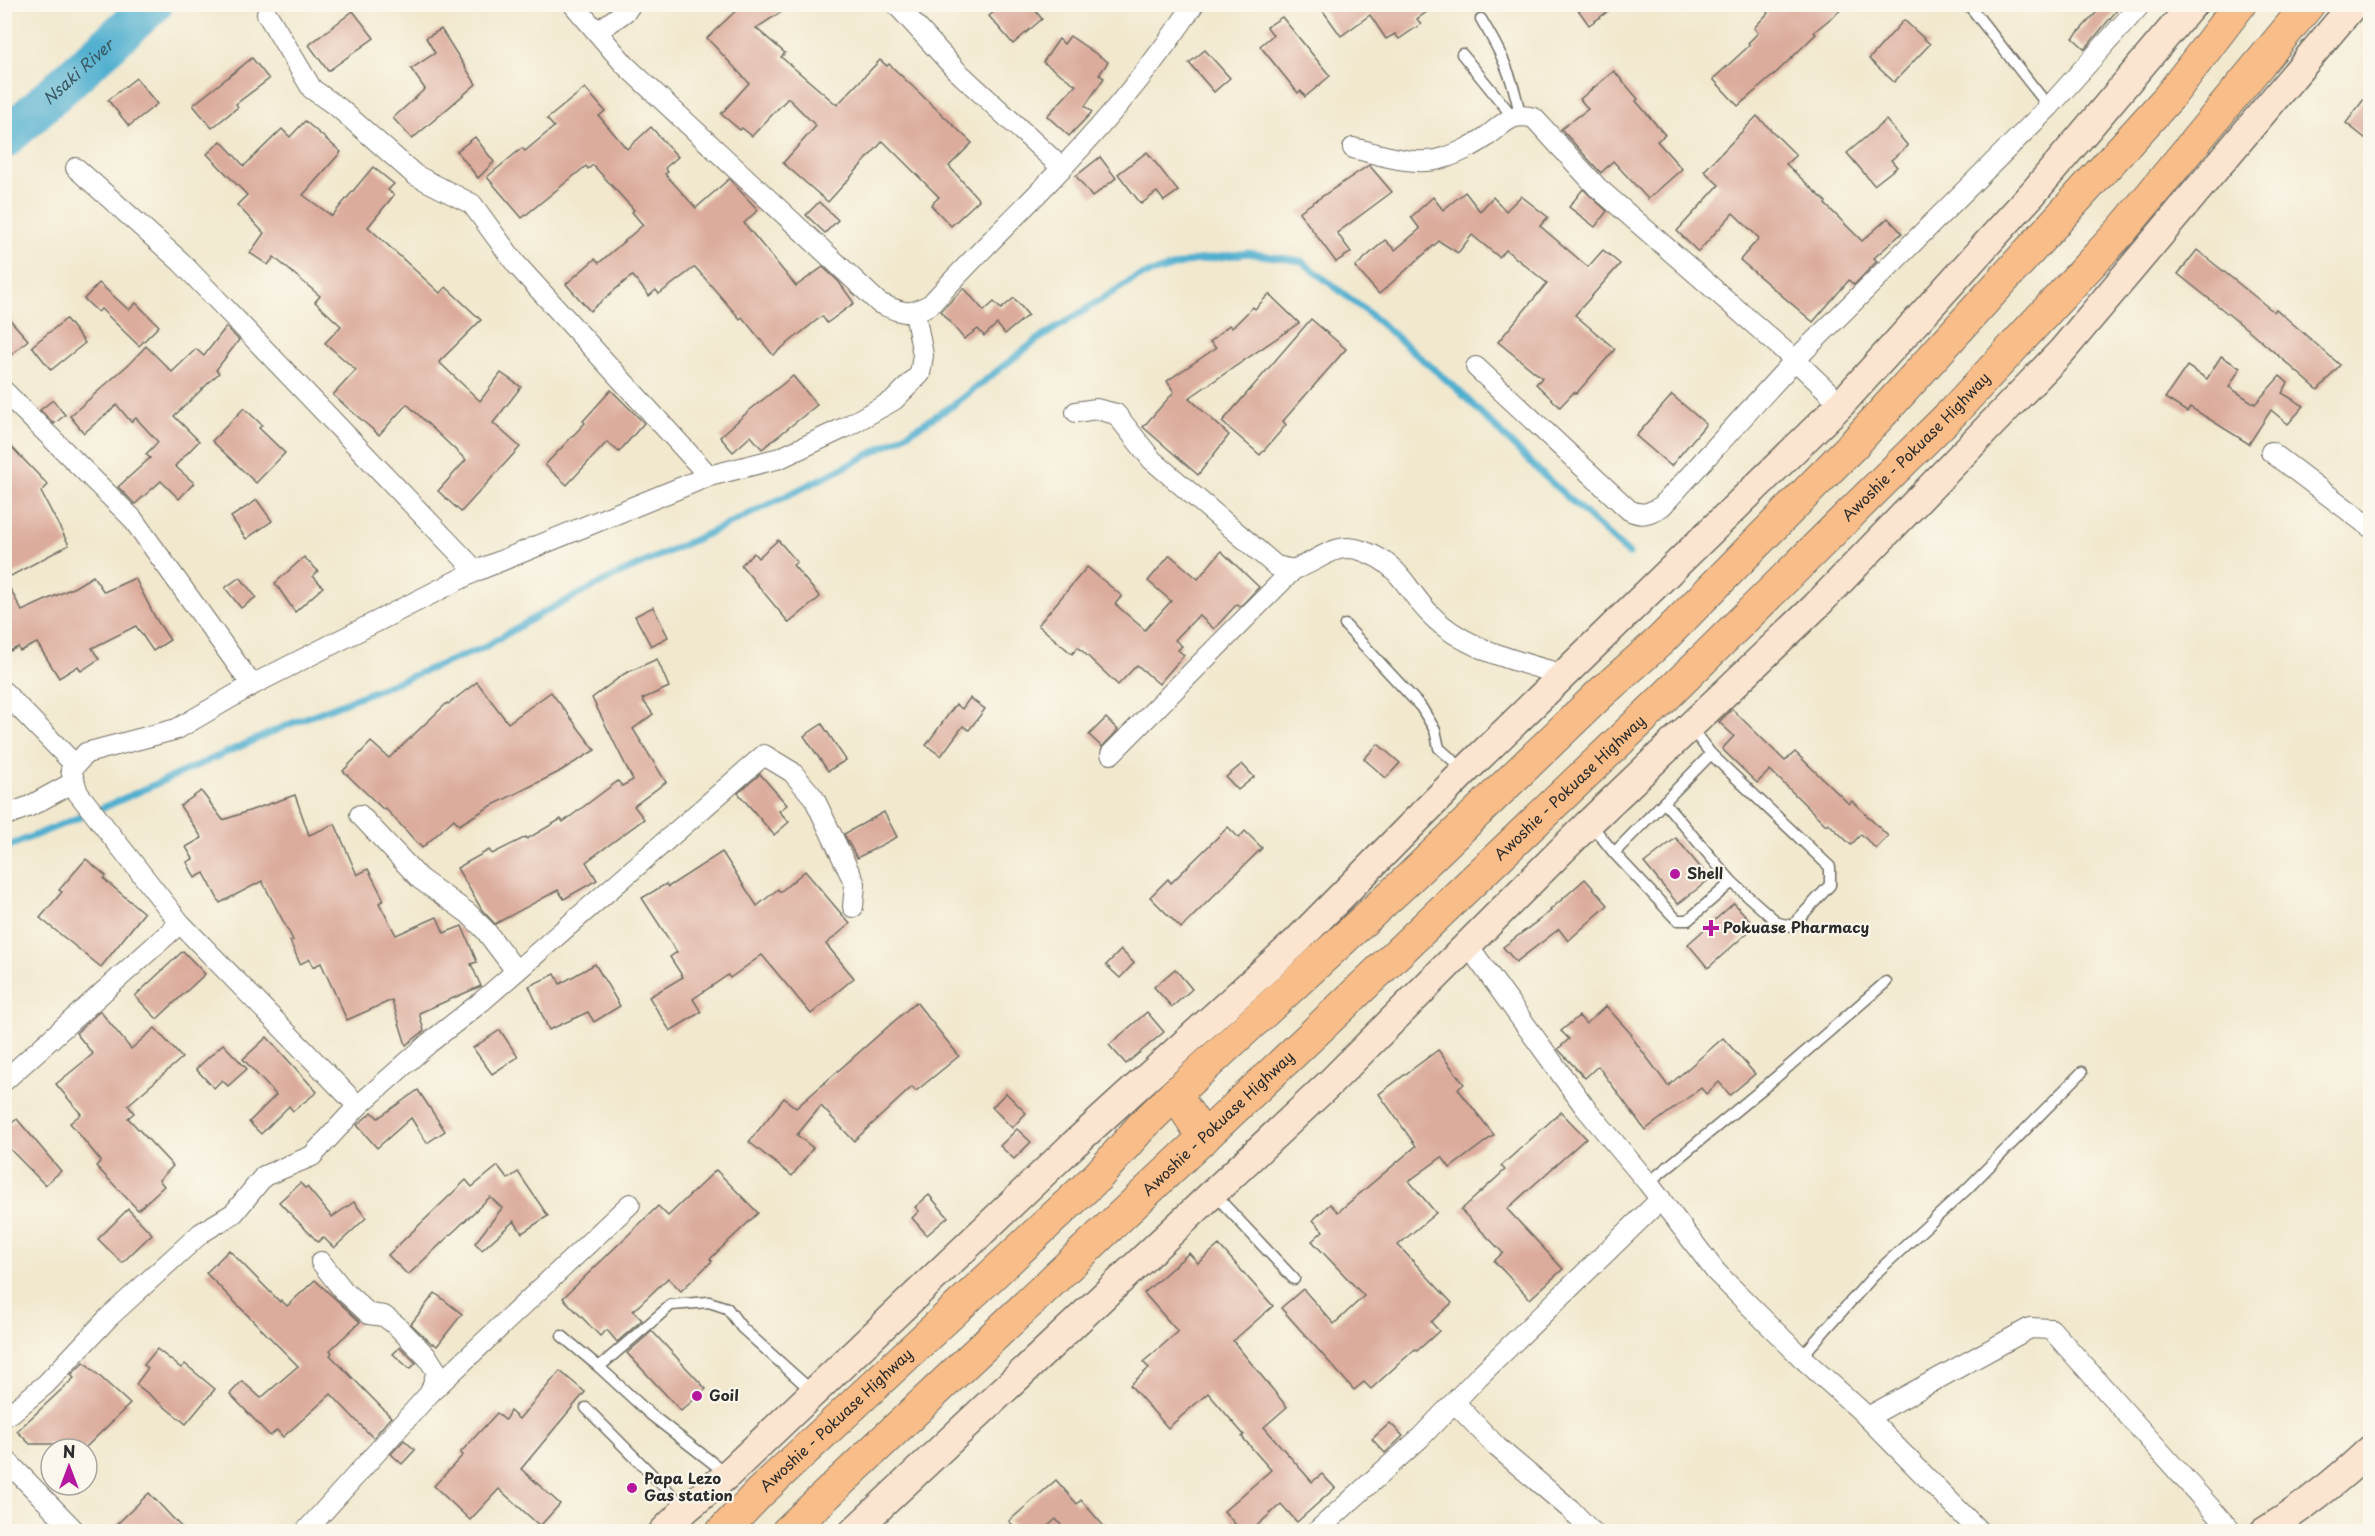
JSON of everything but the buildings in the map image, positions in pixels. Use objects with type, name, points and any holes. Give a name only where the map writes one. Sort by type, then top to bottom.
[{"type":"main road","name":"Awoshie - Pokuase Highway","points":[[722,1532],[759,1492],[1098,1176],[1174,1094],[1402,885],[1600,694],[1661,640],[1845,452],[2169,97],[2240,4]]},
{"type":"main road","name":"Awoshie - Pokuase Highway","points":[[787,1532],[1658,704],[1953,412],[2121,230],[2309,4]]},
{"type":"main road","points":[[1174,1094],[1204,1138]]},
{"type":"street","points":[[573,4],[625,65],[879,303],[904,313],[915,313],[931,304],[1062,168],[1111,115],[1169,43],[1194,4]]},
{"type":"street","points":[[597,32],[626,11],[631,4]]},
{"type":"street","points":[[896,4],[956,70],[1062,168]]},
{"type":"street","points":[[1476,367],[1629,510],[1637,514],[1649,514],[1662,506],[1795,360],[2049,107],[2141,4]]},
{"type":"street","points":[[663,1532],[686,1509],[727,1475],[812,1391],[1080,1138],[1296,942],[1465,771],[1841,404],[2034,192],[2193,4]]},
{"type":"street","points":[[853,1532],[1332,1081],[1590,822],[1816,606],[2062,351],[2354,4]]},
{"type":"street","points":[[267,14],[312,89],[339,108],[415,175],[472,204],[516,264],[709,476]]},
{"type":"street","points":[[1353,148],[1408,161],[1443,158],[1485,139],[1516,116],[1534,118],[1597,188],[1795,360],[1841,404]]},
{"type":"street","points":[[76,168],[181,262],[476,571]]},
{"type":"street","points":[[4,816],[30,806],[75,773],[86,753],[177,729],[252,685],[476,571],[709,476],[780,458],[846,427],[894,400],[915,381],[923,365],[915,313]]},
{"type":"street","points":[[4,391],[132,518],[252,685]]},
{"type":"street","points":[[1076,412],[1096,409],[1116,414],[1152,460],[1211,509],[1261,555],[1276,566],[1293,570]]},
{"type":"street","points":[[2271,452],[2370,527]]},
{"type":"street","points":[[1112,754],[1293,570],[1328,552],[1345,548],[1360,549],[1386,562],[1400,573],[1432,616],[1461,638],[1520,662],[1564,675]]},
{"type":"street","points":[[4,692],[75,773],[78,793],[180,923],[358,1106]]},
{"type":"street","points":[[4,1416],[11,1413],[45,1384],[109,1317],[201,1233],[234,1213],[264,1176],[312,1156],[358,1106],[429,1043],[516,971],[764,755],[792,772],[814,798],[855,884],[853,907]]},
{"type":"street","points":[[360,815],[420,879],[468,913],[485,930],[516,971]]},
{"type":"street","points":[[4,1082],[180,923]]},
{"type":"street","points":[[1467,944],[1584,1106],[1661,1199],[1716,1272],[1801,1357],[1868,1417],[1980,1532]]},
{"type":"street","points":[[1316,1532],[1420,1438],[1661,1199]]},
{"type":"street","points":[[304,1532],[430,1394],[630,1204]]},
{"type":"street","points":[[321,1262],[343,1290],[369,1314],[384,1316],[428,1358],[436,1372],[430,1394]]},
{"type":"street","points":[[1868,1417],[2030,1328],[2051,1329],[2232,1532]]},
{"type":"street","points":[[1455,1403],[1497,1448],[1570,1509],[1592,1532]]},
{"type":"street","points":[[2264,1532],[2295,1513],[2342,1477],[2370,1450]]},
{"type":"street","points":[[4,1458],[76,1532]]},
{"type":"lane","points":[[1968,4],[2049,107]]},
{"type":"lane","points":[[1480,19],[1504,57],[1515,87],[1516,116]]},
{"type":"lane","points":[[1462,54],[1516,116]]},
{"type":"lane","points":[[1346,625],[1421,707],[1435,730],[1439,748],[1465,771]]},
{"type":"lane","points":[[1664,802],[1732,882],[1778,923],[1792,926],[1830,885],[1830,867],[1712,754],[1690,727]]},
{"type":"lane","points":[[1614,853],[1712,754]]},
{"type":"lane","points":[[1590,822],[1614,853],[1677,920],[1688,920],[1732,882]]},
{"type":"lane","points":[[1648,1183],[1767,1085],[1886,981]]},
{"type":"lane","points":[[1801,1357],[1877,1272],[1967,1189],[2082,1072]]},
{"type":"lane","points":[[1213,1192],[1294,1279]]},
{"type":"lane","points":[[599,1367],[671,1305],[709,1302],[727,1308],[742,1328],[812,1391]]},
{"type":"lane","points":[[562,1336],[650,1414],[727,1475]]},
{"type":"lane","points":[[586,1408],[686,1509]]},
{"type":"waterway","name":"Nsaki River","points":[[4,139],[153,4]]},
{"type":"waterway","points":[[98,810],[290,724],[483,648],[544,612],[619,574],[829,475],[895,441],[952,406],[1037,340],[1137,277],[1192,261],[1248,253],[1301,261],[1366,311],[1457,389],[1538,470],[1629,554]]},
{"type":"waterway","points":[[4,848],[80,817]]},
{"type":"place","name":"Shell","points":[[1675,874]]},
{"type":"place","name":"Pokuase Pharmacy","points":[[1711,928]]},
{"type":"place","name":"Goil","points":[[697,1396]]},
{"type":"place","name":"Papa Lezo Gas station","points":[[632,1488]]}]
